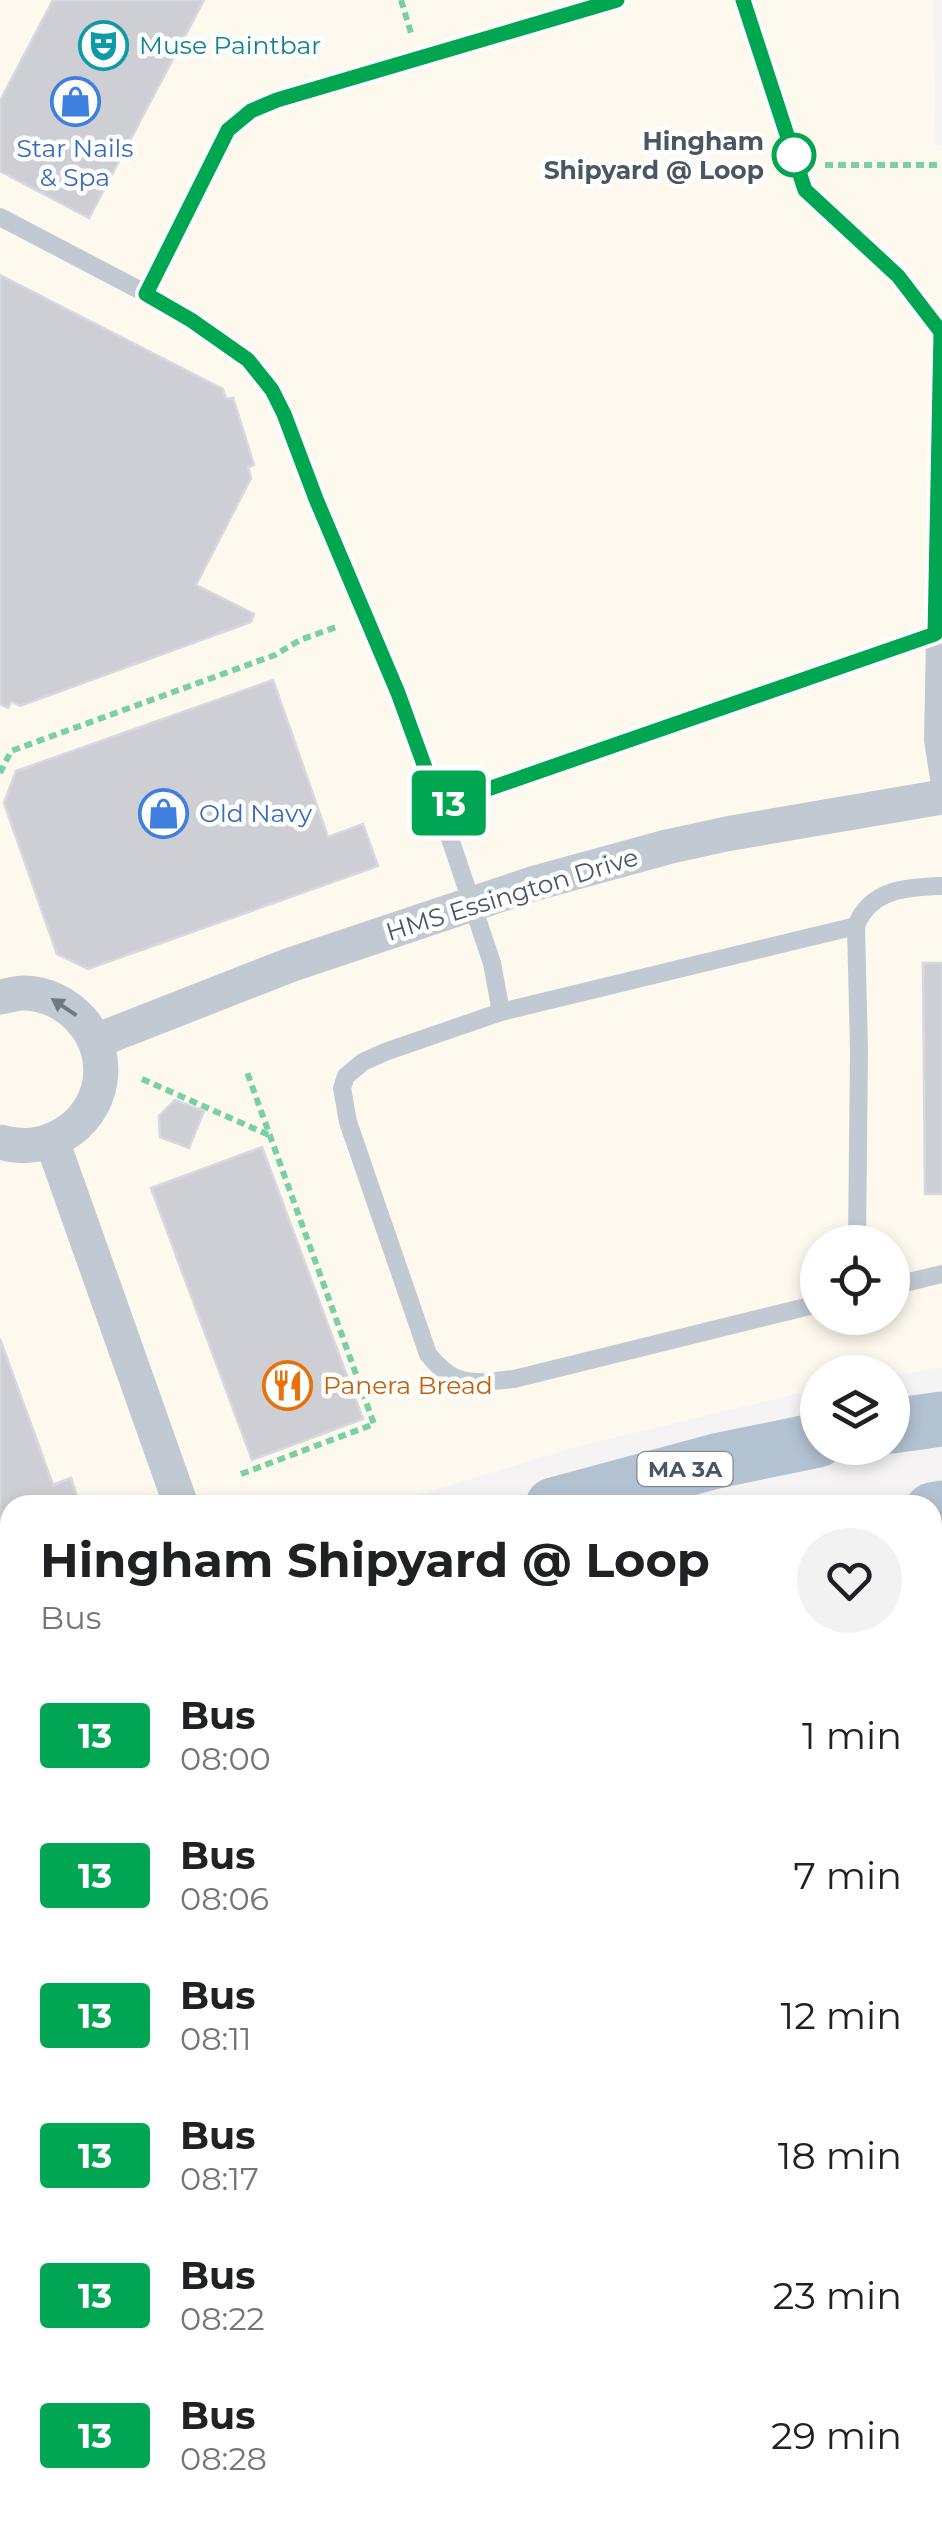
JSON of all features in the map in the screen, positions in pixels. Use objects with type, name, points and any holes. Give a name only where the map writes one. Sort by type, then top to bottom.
[{"type":"main road","points":[[910,1423],[942,1418]]},
{"type":"main road","name":"MA 3A","points":[[591,1495],[716,1461],[800,1444]]},
{"type":"street","name":"HMS Essington Drive","points":[[96,1041],[290,964],[532,884],[667,847],[780,823],[942,798]]},
{"type":"street","points":[[0,997],[22,992],[49,997],[72,1010],[96,1041],[100,1081],[92,1106],[75,1127],[52,1141],[29,1146],[0,1142]]},
{"type":"street","points":[[52,1141],[177,1495]]},
{"type":"lane","points":[[146,294],[228,130],[251,111],[617,0]]},
{"type":"lane","points":[[743,0],[805,190],[898,276],[941,332],[933,740],[942,798]]},
{"type":"lane","points":[[0,216],[191,320],[262,374],[284,414],[398,693],[492,962],[501,1012]]},
{"type":"lane","points":[[439,806],[935,634]]},
{"type":"lane","points":[[857,1225],[856,926],[866,907],[886,894],[942,886]]},
{"type":"lane","points":[[800,1308],[514,1379],[476,1383],[456,1380],[441,1371],[428,1354],[348,1122],[342,1088],[346,1076],[363,1062],[501,1012],[856,926]]},
{"type":"lane","points":[[910,1282],[942,1274]]},
{"type":"path","points":[[799,172],[822,166],[942,165]]},
{"type":"path","points":[[0,774],[11,751],[275,655],[300,640],[364,617]]},
{"type":"path","points":[[241,1474],[374,1424],[247,1072]]},
{"type":"path","points":[[142,1079],[270,1136]]},
{"type":"shaded area","points":[[0,0],[933,0],[935,146],[942,146],[942,1368],[910,1373],[910,1355],[800,1355],[800,1393],[576,1447],[418,1495],[0,1495]]},
{"type":"building","points":[[53,0],[204,0],[89,218],[0,171],[0,101]]},
{"type":"building","points":[[0,275],[223,389],[226,399],[233,398],[254,465],[248,467],[251,478],[196,585],[254,614],[251,622],[20,706],[11,701],[8,708],[0,704]]},
{"type":"building","name":"Old Navy","points":[[273,680],[328,837],[363,824],[378,866],[88,969],[57,954],[4,803],[16,771]]},
{"type":"building","points":[[923,963],[942,963],[942,1194],[925,1194]]},
{"type":"building","points":[[175,1100],[204,1111],[189,1148],[160,1137],[159,1116]]},
{"type":"building","points":[[262,1147],[363,1419],[252,1460],[151,1188]]},
{"type":"building","points":[[0,1339],[53,1485],[71,1478],[77,1495],[0,1495]]},
{"type":"bus line","name":"13","points":[[617,0],[251,111],[228,130],[146,294],[248,360],[272,390],[398,693],[439,806],[935,634],[941,332],[898,276],[805,190],[743,0]]},
{"type":"place","name":"Muse Paintbar","points":[[104,45]]},
{"type":"place","name":"Star Nails & Spa","points":[[75,102]]},
{"type":"place","name":"Hingham Shipyard @ Loop","points":[[794,155]]},
{"type":"place","name":"Old Navy","points":[[164,813]]},
{"type":"place","name":"Panera Bread","points":[[288,1385]]}]
